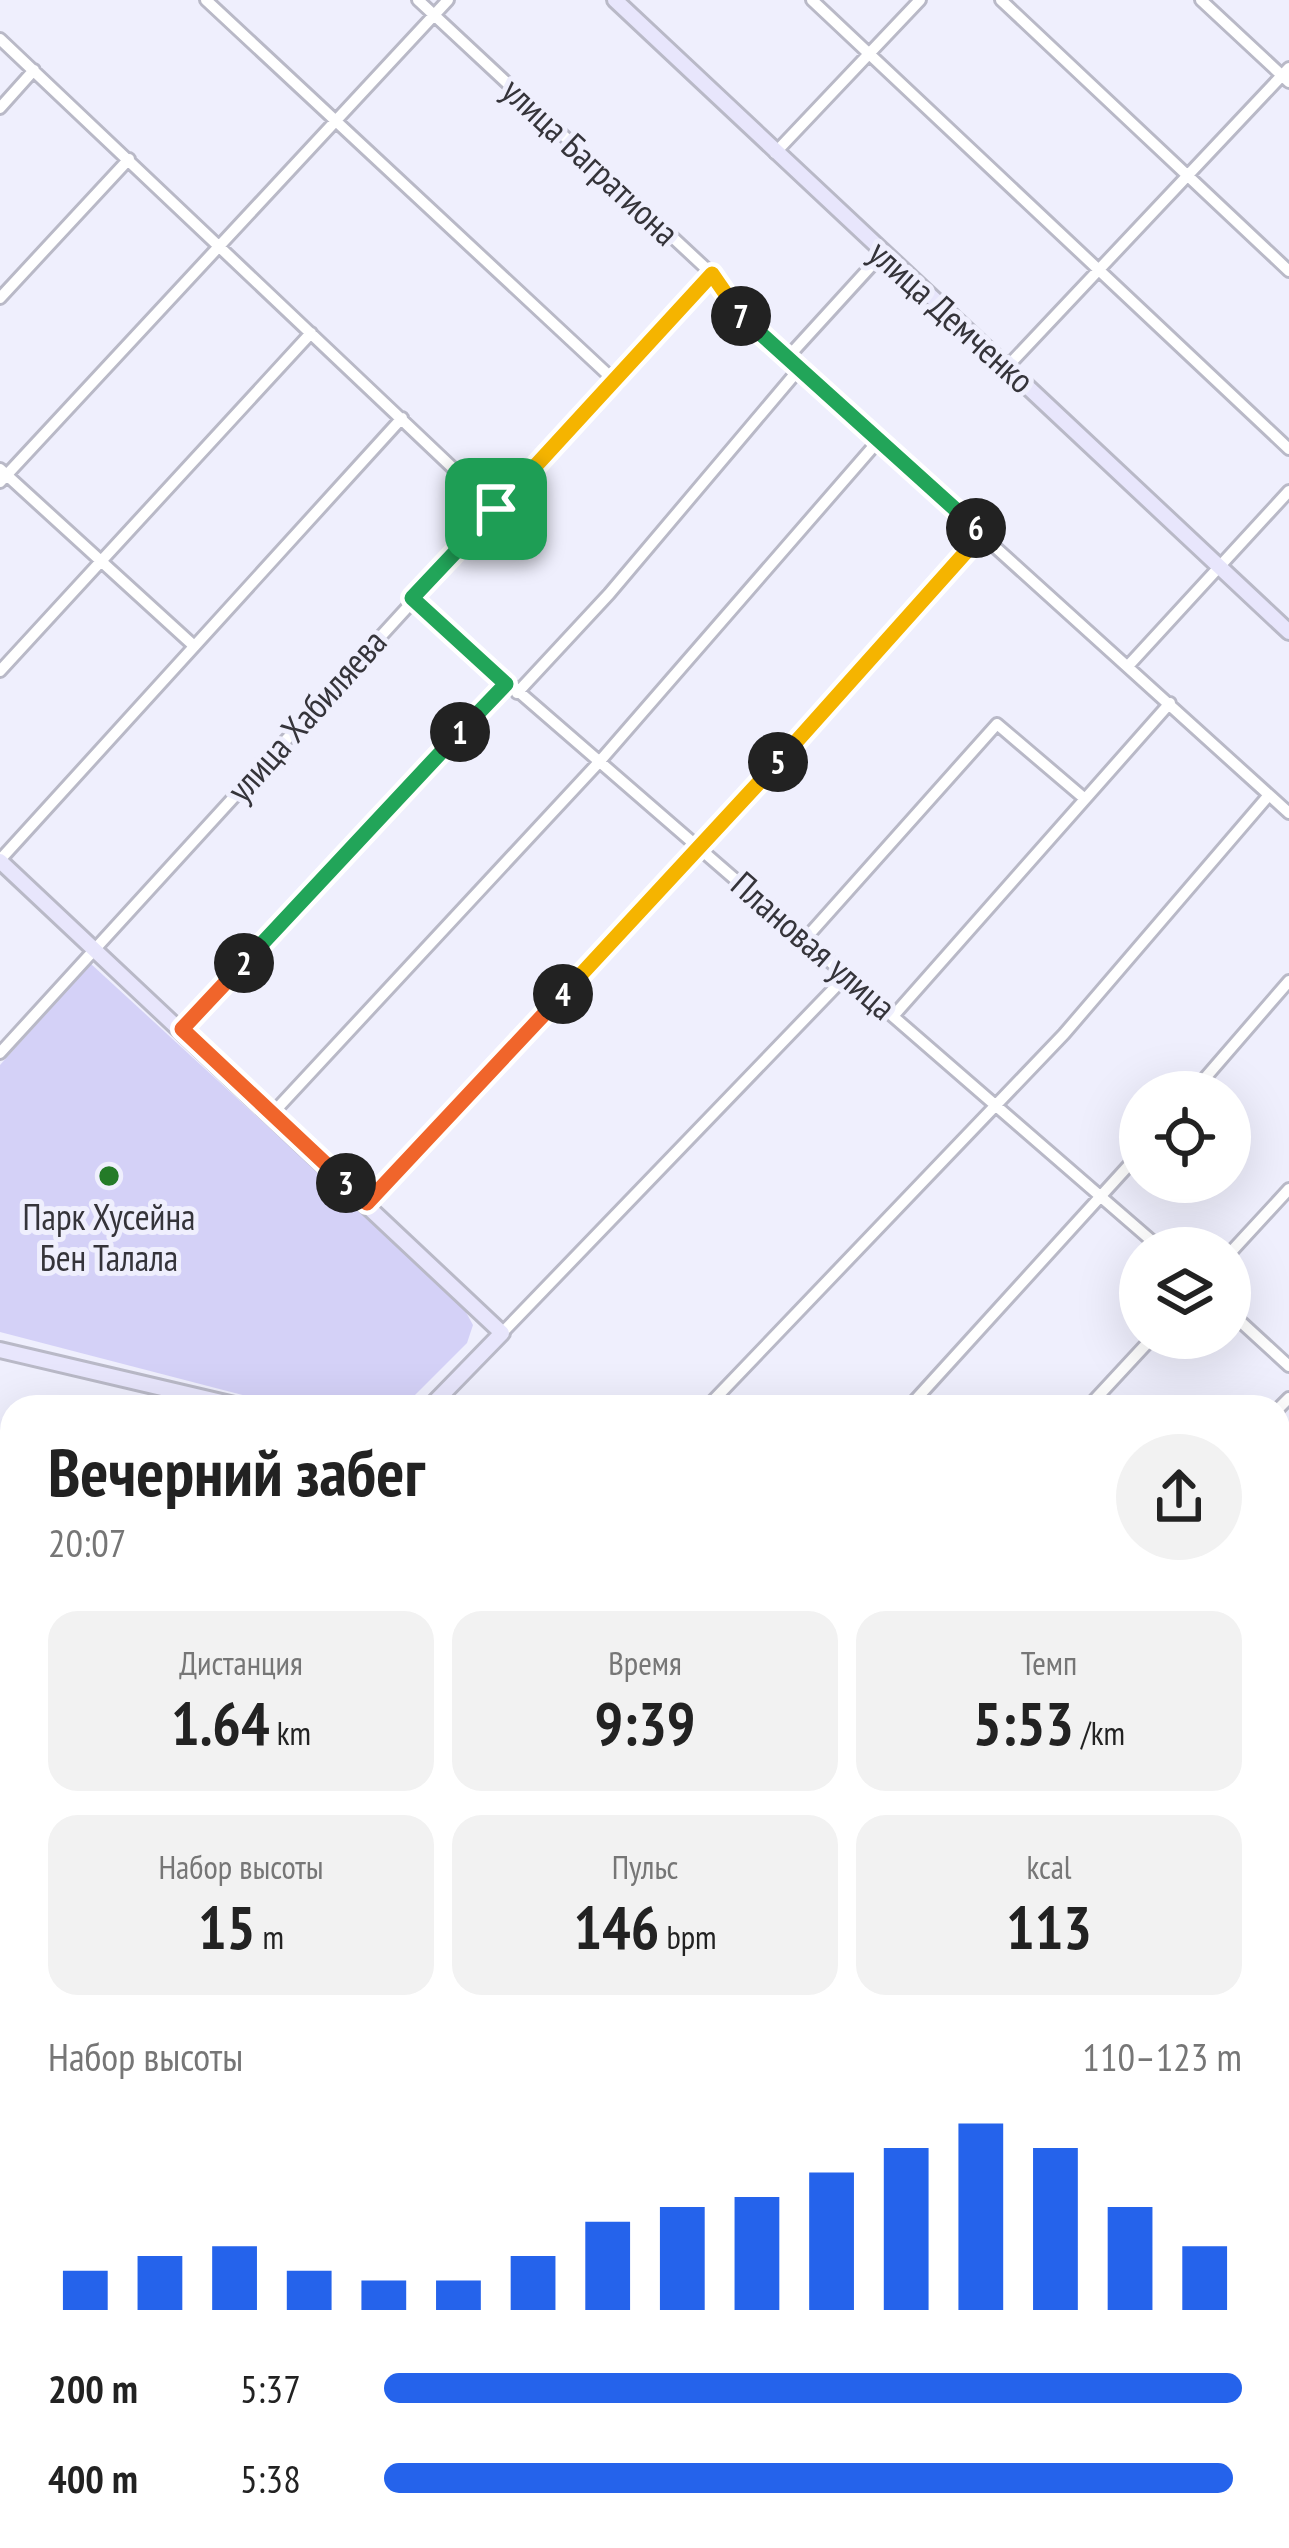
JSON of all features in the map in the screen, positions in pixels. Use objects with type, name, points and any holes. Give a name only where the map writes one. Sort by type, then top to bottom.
[{"type":"street","points":[[206,0],[616,383]]},
{"type":"street","name":"улица Багратиона","points":[[418,0],[712,274],[744,320],[1289,813]]},
{"type":"street","points":[[193,645],[2,475],[448,0]]},
{"type":"street","name":"улица Демченко","points":[[615,0],[1289,632]]},
{"type":"street","points":[[812,0],[1289,449]]},
{"type":"street","points":[[775,153],[920,0]]},
{"type":"street","points":[[1001,0],[1289,271]]},
{"type":"street","points":[[1008,366],[1287,75],[1201,0]]},
{"type":"street","points":[[0,39],[496,509]]},
{"type":"street","points":[[0,108],[34,70]]},
{"type":"street","points":[[0,298],[129,159]]},
{"type":"street","points":[[788,357],[882,254]]},
{"type":"street","name":"улица Хабиляева","points":[[0,1053],[712,274]]},
{"type":"street","points":[[0,670],[311,333]]},
{"type":"street","points":[[517,693],[609,594],[800,368]]},
{"type":"street","points":[[401,418],[0,861],[502,1333]]},
{"type":"street","points":[[272,1114],[600,760],[879,440]]},
{"type":"street","points":[[1129,665],[1289,491]]},
{"type":"street","points":[[367,1203],[701,848],[982,534]]},
{"type":"street","name":"Плановая улица","points":[[412,598],[1136,1227]]},
{"type":"street","points":[[182,1029],[506,684]]},
{"type":"street","points":[[895,1015],[1170,703]]},
{"type":"street","points":[[806,938],[997,724],[1085,800]]},
{"type":"street","points":[[718,1395],[1064,1034],[1269,795]]},
{"type":"street","points":[[442,1395],[848,974]]},
{"type":"street","points":[[1211,1071],[1289,981]]},
{"type":"street","points":[[920,1395],[1119,1177]]},
{"type":"street","points":[[1251,1230],[1289,1189]]},
{"type":"street","points":[[1251,1331],[1289,1366]]},
{"type":"street","points":[[0,1350],[192,1395]]},
{"type":"street","points":[[1099,1395],[1132,1359]]},
{"type":"shaded area","points":[[91,964],[462,1305],[473,1325],[467,1343],[415,1395],[243,1395],[0,1332],[0,1065]]},
{"type":"place","name":"Парк Хусейна Бен Талала","points":[[109,1176]]},
{"type":"route","points":[[712,274],[744,320],[982,534],[701,848],[367,1203],[182,1029],[506,684],[412,598],[496,509],[712,274]]}]
